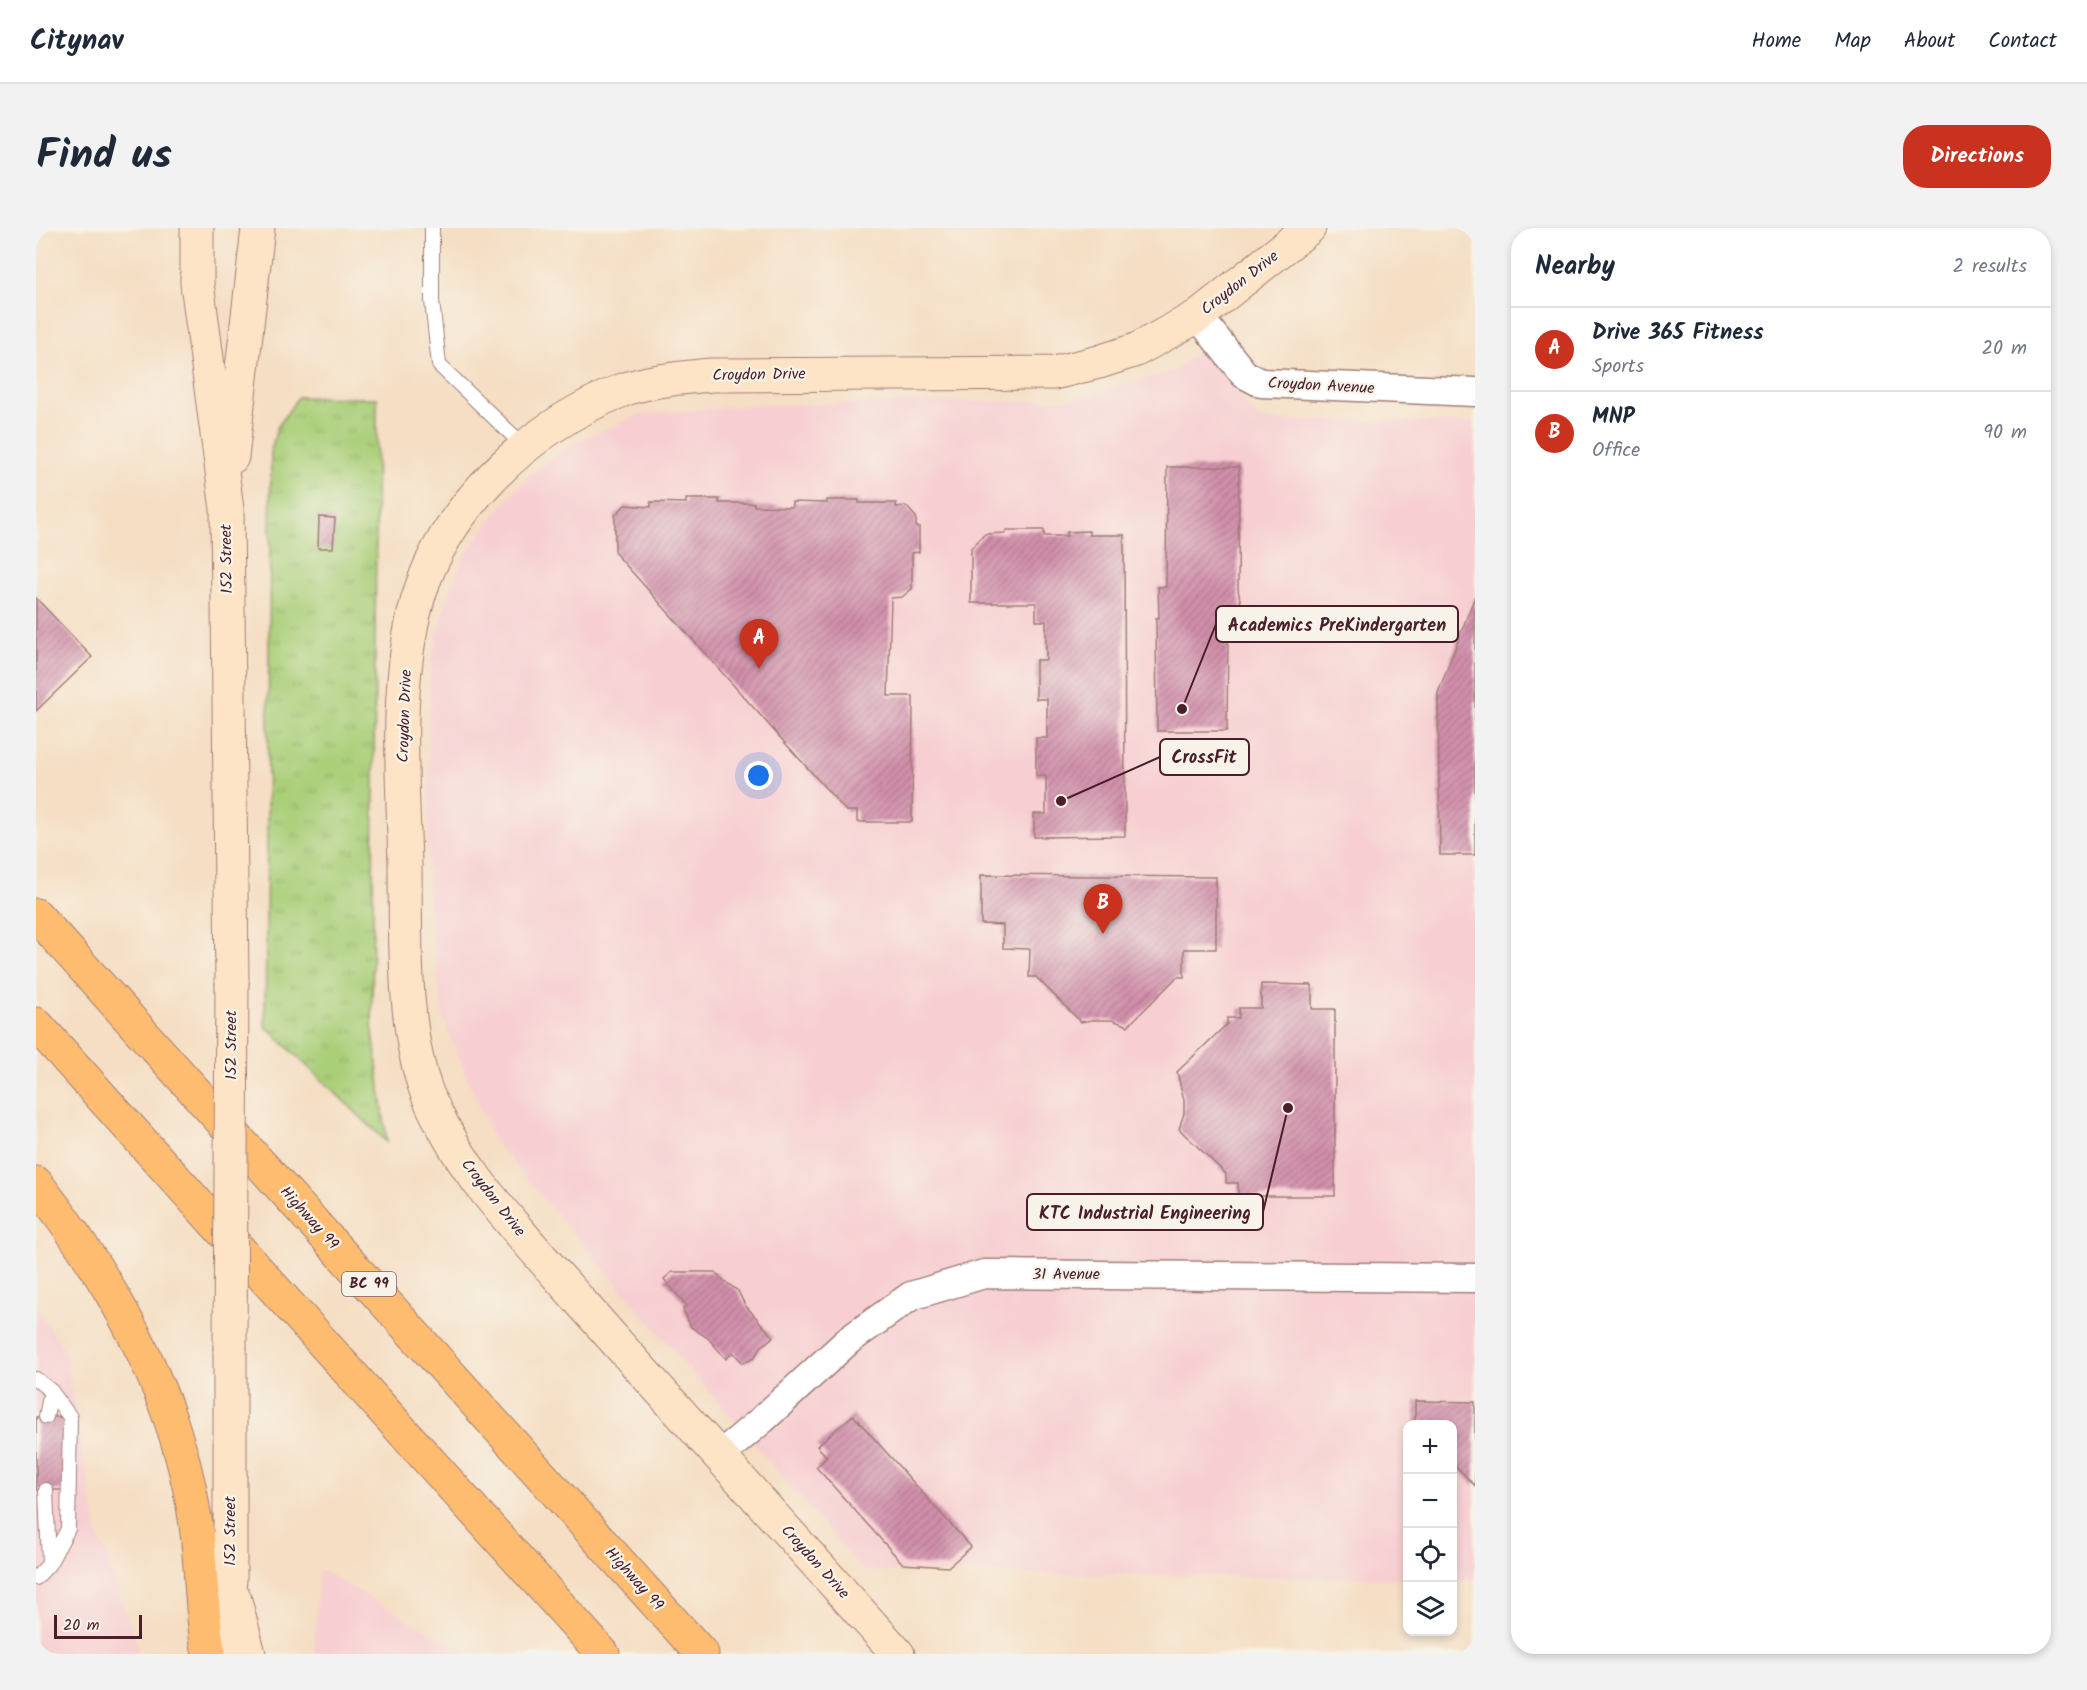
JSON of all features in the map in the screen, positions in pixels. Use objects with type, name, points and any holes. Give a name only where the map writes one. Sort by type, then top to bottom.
[{"type":"highway","name":"Highway 99","points":[[36,915],[702,1654]]},
{"type":"highway","points":[[36,1024],[603,1654]]},
{"type":"highway","points":[[36,1183],[70,1226],[124,1315],[146,1359],[165,1406],[181,1458],[195,1518],[209,1654]]},
{"type":"street","name":"152 Street","points":[[197,228],[197,283],[226,509],[232,982],[230,1580],[219,1654]]},
{"type":"street","name":"152 Street","points":[[226,509],[258,228]]},
{"type":"street","name":"Croydon Drive","points":[[898,1654],[537,1254],[471,1173],[448,1136],[427,1093],[414,1048],[409,1002],[405,877],[403,688],[414,613],[432,560],[472,498],[524,446],[578,410],[627,389],[666,380],[711,375],[1054,373],[1099,362],[1136,350],[1198,316],[1309,228]]},
{"type":"street","name":"Croydon Avenue","points":[[1198,316],[1244,374],[1261,383],[1475,392]]},
{"type":"street","name":"31 Avenue","points":[[719,1456],[849,1340],[911,1296],[984,1274],[1475,1278]]},
{"type":"street","name":"152 Street","points":[[230,1580],[249,1654]]},
{"type":"lane","points":[[432,228],[432,301],[438,365],[524,446]]},
{"type":"lane","points":[[36,1379],[51,1390],[70,1417],[68,1528],[49,1564],[36,1578]]},
{"type":"lane","points":[[45,1418],[51,1390]]},
{"type":"lane","points":[[46,1490],[49,1564]]},
{"type":"shaded area","points":[[1202,350],[1259,420],[1475,422],[1475,1580],[1457,1580],[1457,1420],[1403,1420],[1403,1579],[863,1571],[494,1141],[443,1019],[428,897],[429,690],[432,656],[445,605],[464,556],[497,512],[530,474],[576,442],[641,414],[759,405],[1066,400],[1172,372]]},
{"type":"shaded area","points":[[36,1305],[65,1352],[97,1531],[138,1646],[138,1654],[36,1654]]},
{"type":"shaded area","points":[[319,1569],[469,1654],[314,1654]]},
{"type":"green space","points":[[298,397],[377,398],[372,1025],[387,1142],[265,1026],[271,451],[277,428]]},
{"type":"building","points":[[1167,467],[1239,467],[1238,589],[1243,616],[1228,619],[1227,731],[1157,731],[1156,618],[1159,618],[1158,587],[1166,587]]},
{"type":"building","points":[[686,499],[719,499],[719,503],[754,503],[754,506],[792,507],[792,502],[827,503],[827,500],[859,500],[859,503],[896,503],[896,507],[906,506],[916,517],[916,527],[919,527],[919,552],[912,553],[912,589],[902,597],[891,598],[888,696],[913,696],[912,822],[857,822],[857,811],[846,811],[615,553],[615,515],[625,505],[651,507],[651,502],[686,503]]},
{"type":"building","points":[[319,517],[335,518],[333,548],[318,548]]},
{"type":"building","points":[[1006,530],[1044,530],[1044,536],[1067,536],[1067,532],[1089,531],[1089,535],[1124,535],[1125,836],[1034,837],[1034,814],[1046,814],[1046,776],[1036,776],[1036,738],[1047,738],[1047,699],[1036,699],[1036,660],[1046,660],[1046,621],[1036,621],[1036,603],[971,603],[971,548],[985,534],[1006,533]]},
{"type":"building","points":[[1475,596],[1475,855],[1440,855],[1438,693]]},
{"type":"building","points":[[36,598],[92,657],[36,711]]},
{"type":"building","points":[[981,875],[1216,877],[1216,949],[1184,949],[1184,977],[1177,977],[1128,1026],[1112,1020],[1081,1022],[1036,977],[1029,977],[1030,949],[1003,948],[1003,925],[981,924]]},
{"type":"building","points":[[1261,984],[1312,985],[1312,1009],[1335,1009],[1335,1196],[1238,1196],[1238,1183],[1226,1183],[1226,1174],[1179,1129],[1184,1113],[1184,1100],[1177,1072],[1227,1024],[1227,1018],[1239,1018],[1239,1008],[1261,1008]]},
{"type":"building","points":[[672,1272],[715,1272],[738,1291],[745,1305],[773,1337],[761,1347],[754,1358],[743,1363],[733,1352],[726,1359],[708,1338],[691,1327],[683,1309],[686,1305],[664,1279]]},
{"type":"building","points":[[1415,1401],[1475,1402],[1475,1486],[1457,1467],[1457,1420],[1415,1420]]},
{"type":"building","points":[[853,1415],[971,1547],[948,1567],[903,1564],[816,1467],[827,1457],[817,1446]]},
{"type":"building","points":[[36,1417],[64,1417],[64,1490],[36,1490]]},
{"type":"place","name":"Drive 365 Fitness","points":[[759,669]]},
{"type":"place","name":"Academics PreKindergarten","points":[[1182,709]]},
{"type":"place","name":"CrossFit","points":[[1061,801]]},
{"type":"place","name":"MNP","points":[[1103,934]]},
{"type":"place","name":"KTC Industrial Engineering","points":[[1288,1108]]}]
